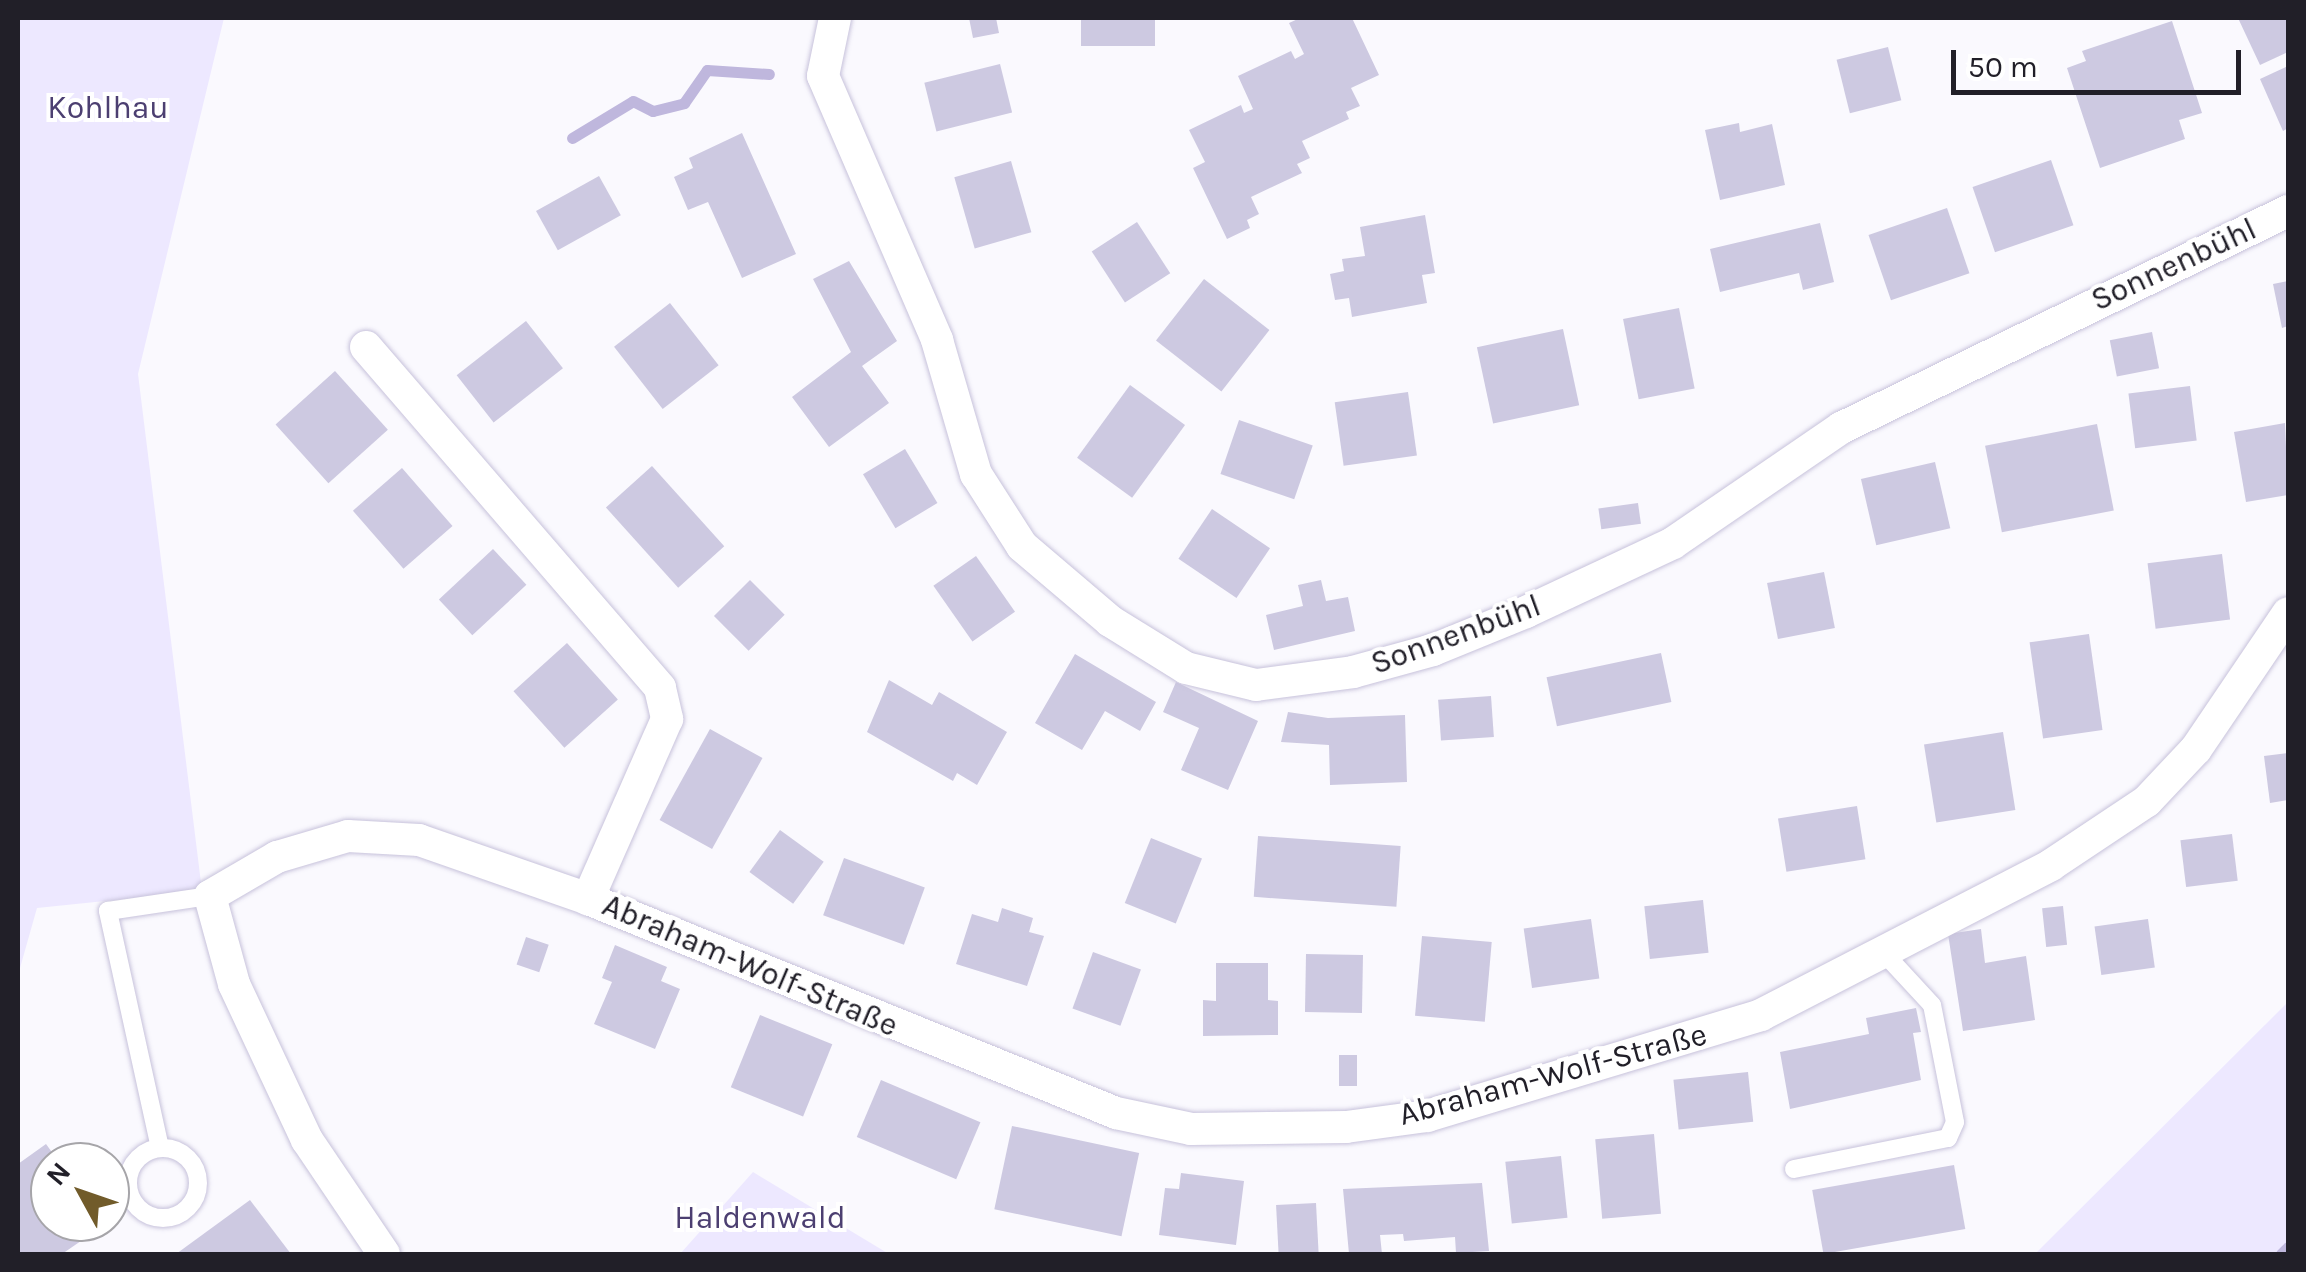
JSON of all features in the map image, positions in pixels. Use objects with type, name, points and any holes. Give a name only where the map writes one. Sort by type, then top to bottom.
[{"type":"street","name":"Sonnenbühl","points":[[834,18],[823,76],[936,340],[985,488],[1022,546],[1110,620],[1186,668],[1256,685],[1353,672],[1417,654],[1542,604],[1673,543],[1841,428],[2288,212]]},
{"type":"street","name":"Abraham-Wolf-Straße","points":[[366,347],[660,688],[668,720],[588,899]]},
{"type":"street","name":"Abraham-Wolf-Straße","points":[[210,896],[277,857],[348,836],[419,840],[588,899],[1040,1086],[1116,1113],[1191,1128],[1346,1127],[1427,1116],[1697,1038],[1761,1015],[2051,865],[2147,801],[2246,684],[2288,613]]},
{"type":"street","points":[[210,896],[234,984],[262,1050],[307,1140],[384,1254]]},
{"type":"lane","points":[[160,1148],[108,910],[210,896]]},
{"type":"lane","points":[[1794,1170],[1948,1138],[1955,1122],[1932,1004],[1882,952]]},
{"type":"lane","points":[[160,1148],[186,1156],[199,1180],[190,1206],[166,1218],[140,1210],[128,1186],[136,1160],[160,1148]]},
{"type":"green space","name":"Kohlhau","points":[[18,18],[224,18],[138,374],[202,891],[37,908],[18,975]]},
{"type":"green space","points":[[2288,1002],[2288,1254],[2035,1254]]},
{"type":"green space","name":"Haldenwald","points":[[753,1172],[889,1254],[680,1254]]},
{"type":"building","points":[[969,18],[996,18],[999,33],[973,38]]},
{"type":"building","points":[[1081,18],[1155,18],[1155,46],[1081,46]]},
{"type":"building","points":[[1300,18],[1352,18],[1379,75],[1351,88],[1360,106],[1346,112],[1349,119],[1302,141],[1310,158],[1297,164],[1302,173],[1251,197],[1259,214],[1247,220],[1250,228],[1227,239],[1193,168],[1205,162],[1189,130],[1241,105],[1244,113],[1253,109],[1238,76],[1291,51],[1295,59],[1304,54],[1289,23]]},
{"type":"building","points":[[2238,18],[2288,18],[2288,52],[2260,65]]},
{"type":"building","points":[[2172,21],[2202,113],[2179,120],[2185,139],[2100,168],[2067,68],[2086,61],[2082,51]]},
{"type":"building","points":[[1888,47],[1901,100],[1850,113],[1837,60]]},
{"type":"building","points":[[1000,64],[1012,113],[936,131],[924,83]]},
{"type":"building","points":[[2288,66],[2288,128],[2283,131],[2260,79]]},
{"type":"building","points":[[1739,123],[1740,132],[1772,124],[1785,185],[1720,200],[1705,130]]},
{"type":"building","points":[[742,133],[796,254],[742,278],[708,202],[688,210],[674,177],[693,168],[689,158]]},
{"type":"building","points":[[2051,160],[2073,225],[1995,252],[1973,187]]},
{"type":"building","points":[[1011,161],[1031,232],[975,248],[954,177]]},
{"type":"building","points":[[599,176],[621,215],[558,250],[536,211]]},
{"type":"building","points":[[1947,208],[1969,273],[1891,300],[1869,235]]},
{"type":"building","points":[[1425,215],[1435,273],[1422,275],[1427,303],[1352,317],[1349,298],[1335,300],[1330,274],[1344,271],[1342,259],[1365,256],[1360,227]]},
{"type":"building","points":[[1137,222],[1170,273],[1125,303],[1092,251]]},
{"type":"building","points":[[1820,223],[1834,282],[1803,290],[1799,273],[1720,292],[1710,249]]},
{"type":"building","points":[[849,261],[897,341],[862,366],[889,403],[829,447],[792,397],[851,352],[813,279]]},
{"type":"building","points":[[1204,279],[1269,330],[1221,392],[1156,340]]},
{"type":"building","points":[[2288,281],[2288,326],[2282,328],[2273,284]]},
{"type":"building","points":[[670,303],[719,365],[663,409],[614,347]]},
{"type":"building","points":[[1679,308],[1695,388],[1639,399],[1623,319]]},
{"type":"building","points":[[526,321],[563,368],[494,422],[457,375]]},
{"type":"building","points":[[1563,329],[1579,405],[1493,424],[1477,347]]},
{"type":"building","points":[[2152,332],[2159,368],[2117,377],[2110,340]]},
{"type":"building","points":[[335,371],[388,430],[328,483],[276,425]]},
{"type":"building","points":[[1130,385],[1185,425],[1132,498],[1077,458]]},
{"type":"building","points":[[2190,386],[2197,441],[2135,448],[2128,394]]},
{"type":"building","points":[[1408,392],[1417,455],[1344,466],[1335,402]]},
{"type":"building","points":[[1239,420],[1313,445],[1294,499],[1220,474]]},
{"type":"building","points":[[2285,423],[2288,495],[2246,502],[2234,432]]},
{"type":"building","points":[[2097,424],[2114,510],[2002,532],[1985,446]]},
{"type":"building","points":[[905,449],[937,503],[895,528],[863,474]]},
{"type":"building","points":[[1935,462],[1950,528],[1876,545],[1861,479]]},
{"type":"building","points":[[652,466],[724,546],[678,588],[606,507]]},
{"type":"building","points":[[402,468],[453,526],[403,569],[353,511]]},
{"type":"building","points":[[1638,503],[1641,524],[1601,529],[1598,509]]},
{"type":"building","points":[[1212,509],[1270,548],[1236,598],[1178,559]]},
{"type":"building","points":[[493,549],[526,585],[472,635],[439,599]]},
{"type":"building","points":[[2222,554],[2230,620],[2156,629],[2148,563]]},
{"type":"building","points":[[976,556],[1015,612],[972,642],[933,586]]},
{"type":"building","points":[[1824,572],[1835,628],[1778,639],[1767,583]]},
{"type":"building","points":[[750,580],[785,615],[749,651],[714,616]]},
{"type":"building","points":[[1321,580],[1326,601],[1348,597],[1355,631],[1274,650],[1266,615],[1303,606],[1298,585]]},
{"type":"building","points":[[2089,634],[2102,730],[2043,738],[2030,642]]},
{"type":"building","points":[[567,643],[618,699],[564,748],[513,691]]},
{"type":"building","points":[[1661,653],[1671,702],[1557,726],[1547,677]]},
{"type":"building","points":[[1075,654],[1156,702],[1140,731],[1105,711],[1082,750],[1035,723]]},
{"type":"building","points":[[889,680],[932,705],[939,692],[1007,732],[977,785],[957,773],[953,781],[867,732]]},
{"type":"building","points":[[1176,682],[1258,721],[1228,790],[1181,770],[1199,728],[1163,712]]},
{"type":"building","points":[[1491,696],[1494,737],[1441,741],[1438,700]]},
{"type":"building","points":[[1288,712],[1328,718],[1405,715],[1407,782],[1330,785],[1329,745],[1281,742]]},
{"type":"building","points":[[710,729],[762,758],[712,849],[660,820]]},
{"type":"building","points":[[2003,732],[2015,810],[1936,823],[1924,745]]},
{"type":"building","points":[[2288,753],[2288,800],[2270,803],[2264,756]]},
{"type":"building","points":[[1857,806],[1865,859],[1786,872],[1778,819]]},
{"type":"building","points":[[780,830],[824,862],[793,904],[749,872]]},
{"type":"building","points":[[2232,834],[2238,881],[2186,887],[2180,840]]},
{"type":"building","points":[[1258,836],[1401,846],[1396,907],[1254,897]]},
{"type":"building","points":[[1151,838],[1202,859],[1176,924],[1125,903]]},
{"type":"building","points":[[844,858],[925,887],[904,945],[823,915]]},
{"type":"building","points":[[1703,900],[1709,953],[1650,959],[1644,906]]},
{"type":"building","points":[[2063,906],[2067,945],[2046,947],[2042,908]]},
{"type":"building","points":[[1002,908],[1033,918],[1029,932],[1044,936],[1027,986],[956,964],[972,914],[998,922]]},
{"type":"building","points":[[1591,919],[1599,978],[1532,988],[1524,928]]},
{"type":"building","points":[[2148,919],[2155,968],[2101,975],[2095,927]]},
{"type":"building","points":[[1981,929],[1985,963],[2026,956],[2035,1020],[1963,1031],[1948,934]]},
{"type":"building","points":[[1422,936],[1492,942],[1485,1022],[1415,1016]]},
{"type":"building","points":[[526,937],[549,945],[539,972],[517,964]]},
{"type":"building","points":[[615,945],[667,967],[661,981],[680,989],[655,1049],[594,1024],[612,982],[602,978]]},
{"type":"building","points":[[1093,952],[1141,969],[1120,1026],[1072,1008]]},
{"type":"building","points":[[1306,954],[1363,955],[1362,1013],[1305,1012]]},
{"type":"building","points":[[1216,963],[1268,963],[1268,1000],[1278,1001],[1278,1035],[1203,1036],[1203,1000],[1216,1001]]},
{"type":"building","points":[[1916,1008],[1921,1032],[1913,1033],[1921,1080],[1790,1109],[1780,1052],[1869,1034],[1866,1018]]},
{"type":"building","points":[[760,1015],[832,1044],[803,1117],[731,1087]]},
{"type":"building","points":[[1339,1055],[1357,1055],[1357,1086],[1339,1086]]},
{"type":"building","points":[[1748,1072],[1753,1122],[1679,1130],[1673,1080]]},
{"type":"building","points":[[881,1080],[980,1122],[956,1179],[857,1137]]},
{"type":"building","points":[[1012,1126],[1139,1153],[1121,1236],[994,1209]]},
{"type":"building","points":[[1654,1134],[1661,1214],[1602,1219],[1595,1139]]},
{"type":"building","points":[[30,1155],[30,1242],[79,1242],[62,1254],[18,1254],[18,1164]]},
{"type":"building","points":[[1561,1156],[1567,1218],[1512,1224],[1505,1162]]},
{"type":"building","points":[[1954,1165],[1965,1229],[1823,1254],[1812,1190]]},
{"type":"building","points":[[1181,1173],[1244,1181],[1236,1245],[1159,1235],[1165,1188],[1179,1189]]},
{"type":"building","points":[[1482,1183],[1489,1251],[1456,1253],[1455,1237],[1404,1241],[1403,1234],[1380,1235],[1382,1254],[1349,1254],[1343,1189]]},
{"type":"building","points":[[250,1200],[291,1254],[176,1254]]},
{"type":"building","points":[[1316,1203],[1319,1254],[1279,1254],[1276,1205]]},
{"type":"waterway","points":[[572,138],[633,101],[653,111],[684,103],[707,70],[769,74]]},
{"type":"waterway","points":[[2281,1254],[2288,1247]]}]
